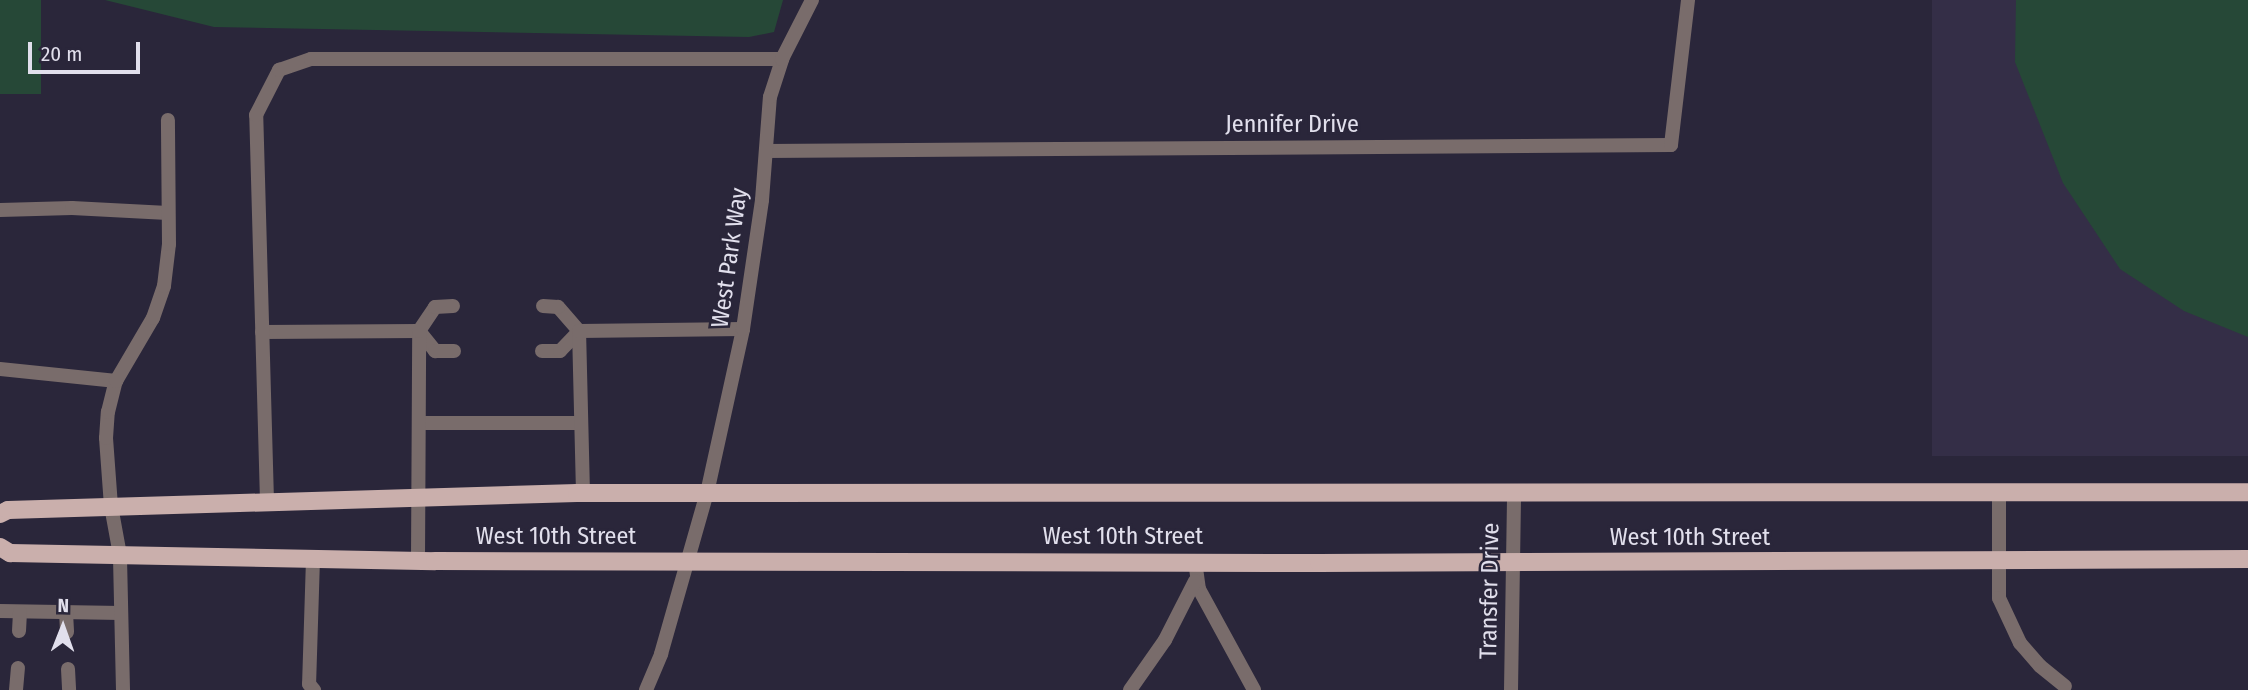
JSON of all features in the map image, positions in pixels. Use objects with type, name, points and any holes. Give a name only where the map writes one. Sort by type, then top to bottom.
[{"type":"main road","name":"West 10th Street","points":[[0,514],[8,510],[111,506],[419,495],[583,493],[2248,492]]},
{"type":"main road","name":"West 10th Street","points":[[0,547],[10,553],[418,560],[1514,563],[2248,559]]},
{"type":"street","name":"West Park Way","points":[[646,690],[661,654],[708,493],[743,329],[766,150],[768,106],[782,59],[812,0]]},
{"type":"street","name":"Jennifer Drive","points":[[766,150],[1671,145],[1688,0]]},
{"type":"street","points":[[267,501],[256,115],[279,70],[311,58],[782,59]]},
{"type":"street","points":[[123,690],[120,555],[111,506],[106,438],[108,412],[116,382],[153,318],[164,286],[168,213],[168,120]]},
{"type":"street","points":[[0,210],[72,208],[168,213]]},
{"type":"street","points":[[418,560],[419,331],[435,307],[453,306]]},
{"type":"street","points":[[543,306],[558,307],[579,331],[583,493]]},
{"type":"street","points":[[542,351],[560,351],[579,331],[743,329]]},
{"type":"street","points":[[262,332],[419,331]]},
{"type":"street","points":[[419,331],[435,351],[454,351]]},
{"type":"street","points":[[0,369],[116,382]]},
{"type":"street","points":[[420,423],[581,423]]},
{"type":"street","name":"Transfer Drive","points":[[1511,690],[1514,493]]},
{"type":"street","points":[[1999,493],[1999,598],[2020,643],[2040,666],[2065,685]]},
{"type":"street","points":[[313,559],[309,684],[314,690]]},
{"type":"street","points":[[1130,690],[1165,640],[1195,581],[1195,561]]},
{"type":"street","points":[[1195,581],[1254,690]]},
{"type":"street","points":[[0,611],[121,613]]},
{"type":"street","points":[[19,631],[20,611]]},
{"type":"street","points":[[66,612],[67,632]]},
{"type":"street","points":[[0,690],[18,690],[18,668]]},
{"type":"street","points":[[68,669],[69,690]]},
{"type":"shaded area","points":[[1932,0],[2248,0],[2248,456],[1932,456]]},
{"type":"green space","points":[[0,0],[41,0],[41,94],[0,94]]},
{"type":"green space","points":[[105,0],[783,0],[774,32],[749,37],[214,27]]},
{"type":"green space","points":[[2016,0],[2248,0],[2248,337],[2184,311],[2120,269],[2063,183],[2015,62]]}]
